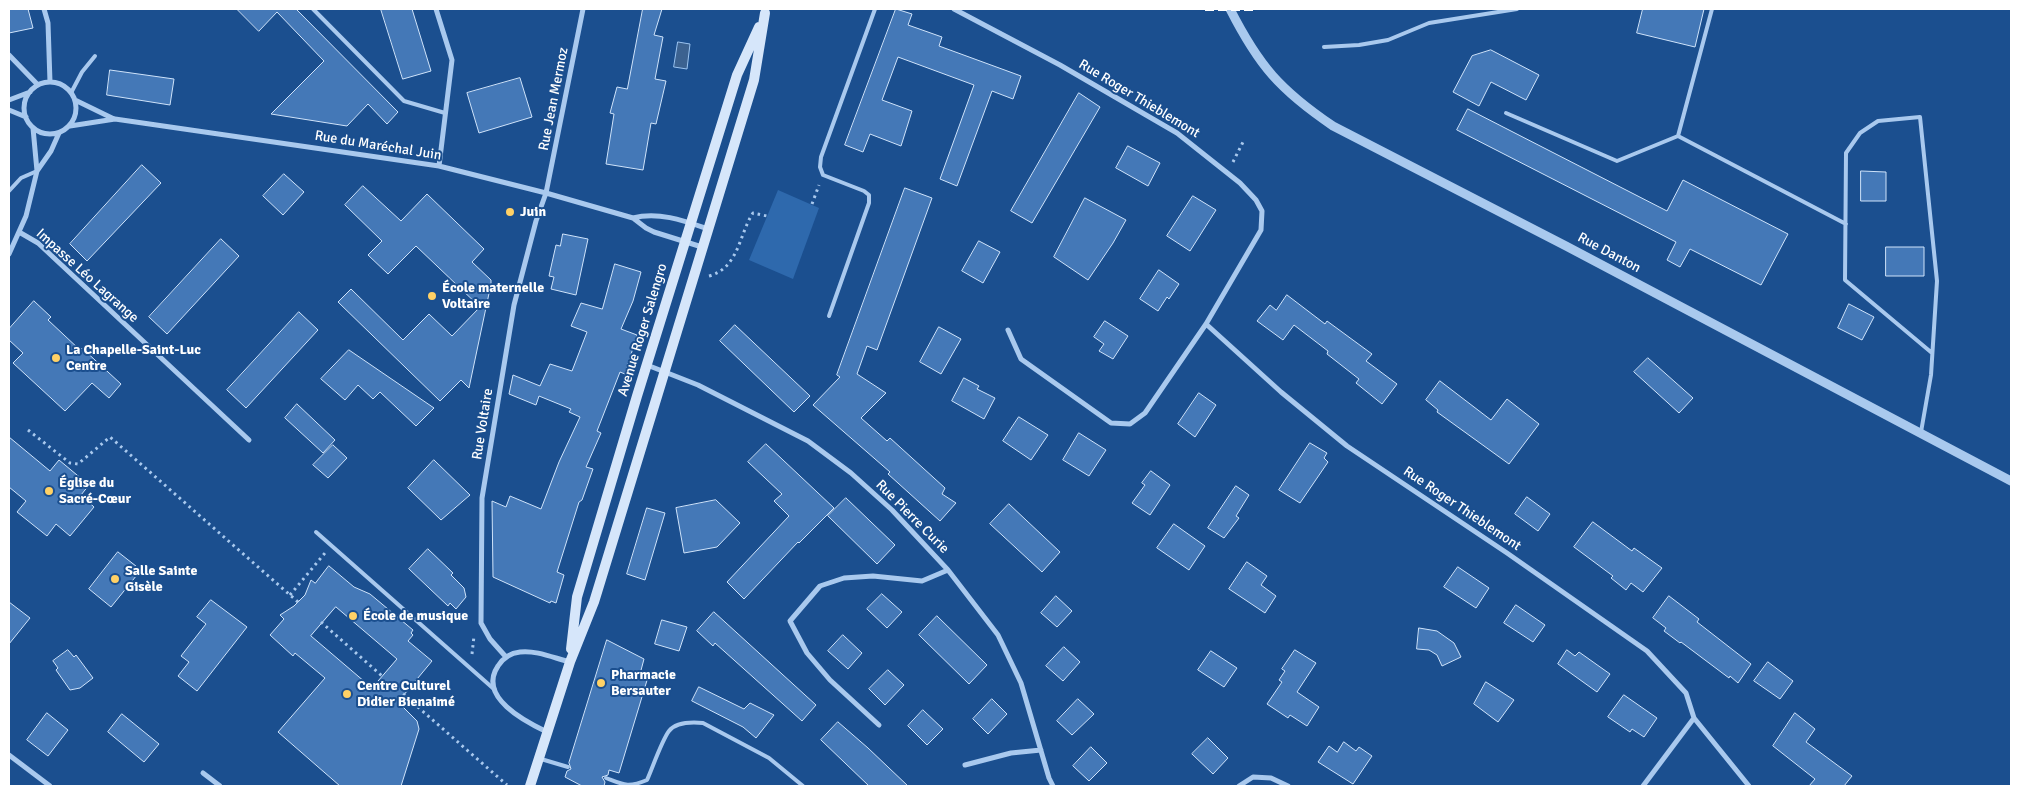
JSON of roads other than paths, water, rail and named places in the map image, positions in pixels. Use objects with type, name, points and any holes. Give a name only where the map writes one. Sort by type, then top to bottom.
[{"type":"main road","name":"Avenue Roger Salengro","points":[[570,662],[577,597],[690,223],[738,75],[766,11]]},
{"type":"main road","name":"Avenue Roger Salengro","points":[[530,786],[570,662],[594,602],[754,80],[766,11]]},
{"type":"street","points":[[44,9],[48,24],[50,82]]},
{"type":"street","points":[[436,9],[452,60],[438,166]]},
{"type":"street","name":"Rue Jean Mermoz","points":[[546,193],[583,9]]},
{"type":"street","name":"Rue Roger Thieblemont","points":[[954,9],[1060,65],[1177,133],[1240,182],[1256,200],[1262,211],[1261,230],[1206,324],[1145,413],[1130,424],[1111,423],[1021,359],[1008,330]]},
{"type":"street","name":"Rue Danton","points":[[1230,9],[1248,43],[1279,84],[1304,106],[1333,126],[1921,432],[2011,481]]},
{"type":"street","points":[[9,55],[38,85]]},
{"type":"street","points":[[9,100],[30,91],[38,85],[50,82],[58,83],[71,93],[75,100],[76,113],[70,126],[59,133],[45,134],[33,128]]},
{"type":"street","points":[[9,254],[26,216],[37,171],[33,128],[26,117],[24,104],[30,91]]},
{"type":"street","name":"Rue du Maréchal Juin","points":[[75,100],[115,119]]},
{"type":"street","points":[[9,110],[26,117]]},
{"type":"street","name":"Rue du Maréchal Juin","points":[[70,126],[115,119],[438,166],[546,193],[633,218],[646,228],[684,243],[702,247]]},
{"type":"street","points":[[37,171],[51,151],[59,133]]},
{"type":"street","name":"Rue Voltaire","points":[[506,657],[490,639],[481,623],[482,498],[514,305],[536,221],[546,193]]},
{"type":"street","name":"Rue du Maréchal Juin","points":[[633,218],[645,215],[690,223],[708,229]]},
{"type":"street","name":"Impasse Léo Lagrange","points":[[20,232],[38,244],[249,440]]},
{"type":"street","name":"Rue Roger Thieblemont","points":[[1206,324],[1281,392],[1347,446],[1507,553],[1647,651],[1686,693],[1694,718],[1749,786]]},
{"type":"street","name":"Rue Pierre Curie","points":[[647,365],[698,385],[808,441],[851,473],[892,510],[948,570],[998,635],[1021,683],[1053,786]]},
{"type":"street","points":[[878,725],[830,680],[807,653],[790,622],[820,586],[844,578],[873,576],[922,581],[948,570]]},
{"type":"street","points":[[547,732],[523,720],[502,704],[495,690],[493,676],[497,667],[506,657],[519,652],[532,652],[570,662]]},
{"type":"street","points":[[1643,786],[1694,718]]},
{"type":"street","points":[[965,765],[1010,753],[1041,750]]},
{"type":"street","points":[[9,755],[50,786]]},
{"type":"street","points":[[203,773],[220,786]]},
{"type":"street","points":[[1239,786],[1252,777],[1271,778],[1288,786]]},
{"type":"lane","points":[[313,9],[404,102],[446,114]]},
{"type":"lane","points":[[830,316],[869,203],[868,195],[864,191],[823,175],[820,167],[821,157],[875,9]]},
{"type":"lane","points":[[1324,47],[1359,45],[1388,40],[1429,23],[1517,9]]},
{"type":"lane","points":[[1678,136],[1712,9]]},
{"type":"lane","points":[[71,93],[82,72],[96,56]]},
{"type":"lane","points":[[1506,113],[1617,162],[1678,136]]},
{"type":"lane","points":[[1921,432],[1931,375],[1937,281],[1920,117],[1878,121],[1860,133],[1846,153],[1845,280],[1932,353]]},
{"type":"lane","points":[[1678,136],[1846,224]]},
{"type":"lane","points":[[9,191],[21,178],[37,171]]},
{"type":"lane","points":[[316,532],[495,690]]},
{"type":"lane","points":[[606,778],[627,786],[647,780],[669,731],[679,725],[691,722],[703,723],[769,758],[803,786]]},
{"type":"lane","points":[[539,758],[568,766]]},
{"type":"railway","points":[[1205,9],[1253,9]]},
{"type":"place","name":"Juin","points":[[510,212]]},
{"type":"place","name":"École maternelle Voltaire","points":[[432,296]]},
{"type":"place","name":"La Chapelle-Saint-Luc Centre","points":[[56,358]]},
{"type":"place","name":"Église du Sacré-Cœur","points":[[49,491]]},
{"type":"place","name":"Salle Sainte Gisèle","points":[[115,579]]},
{"type":"place","name":"École de musique","points":[[353,616]]},
{"type":"place","name":"Pharmacie Bersauter","points":[[601,683]]},
{"type":"place","name":"Centre Culturel Didier Bienaimé","points":[[347,694]]}]
